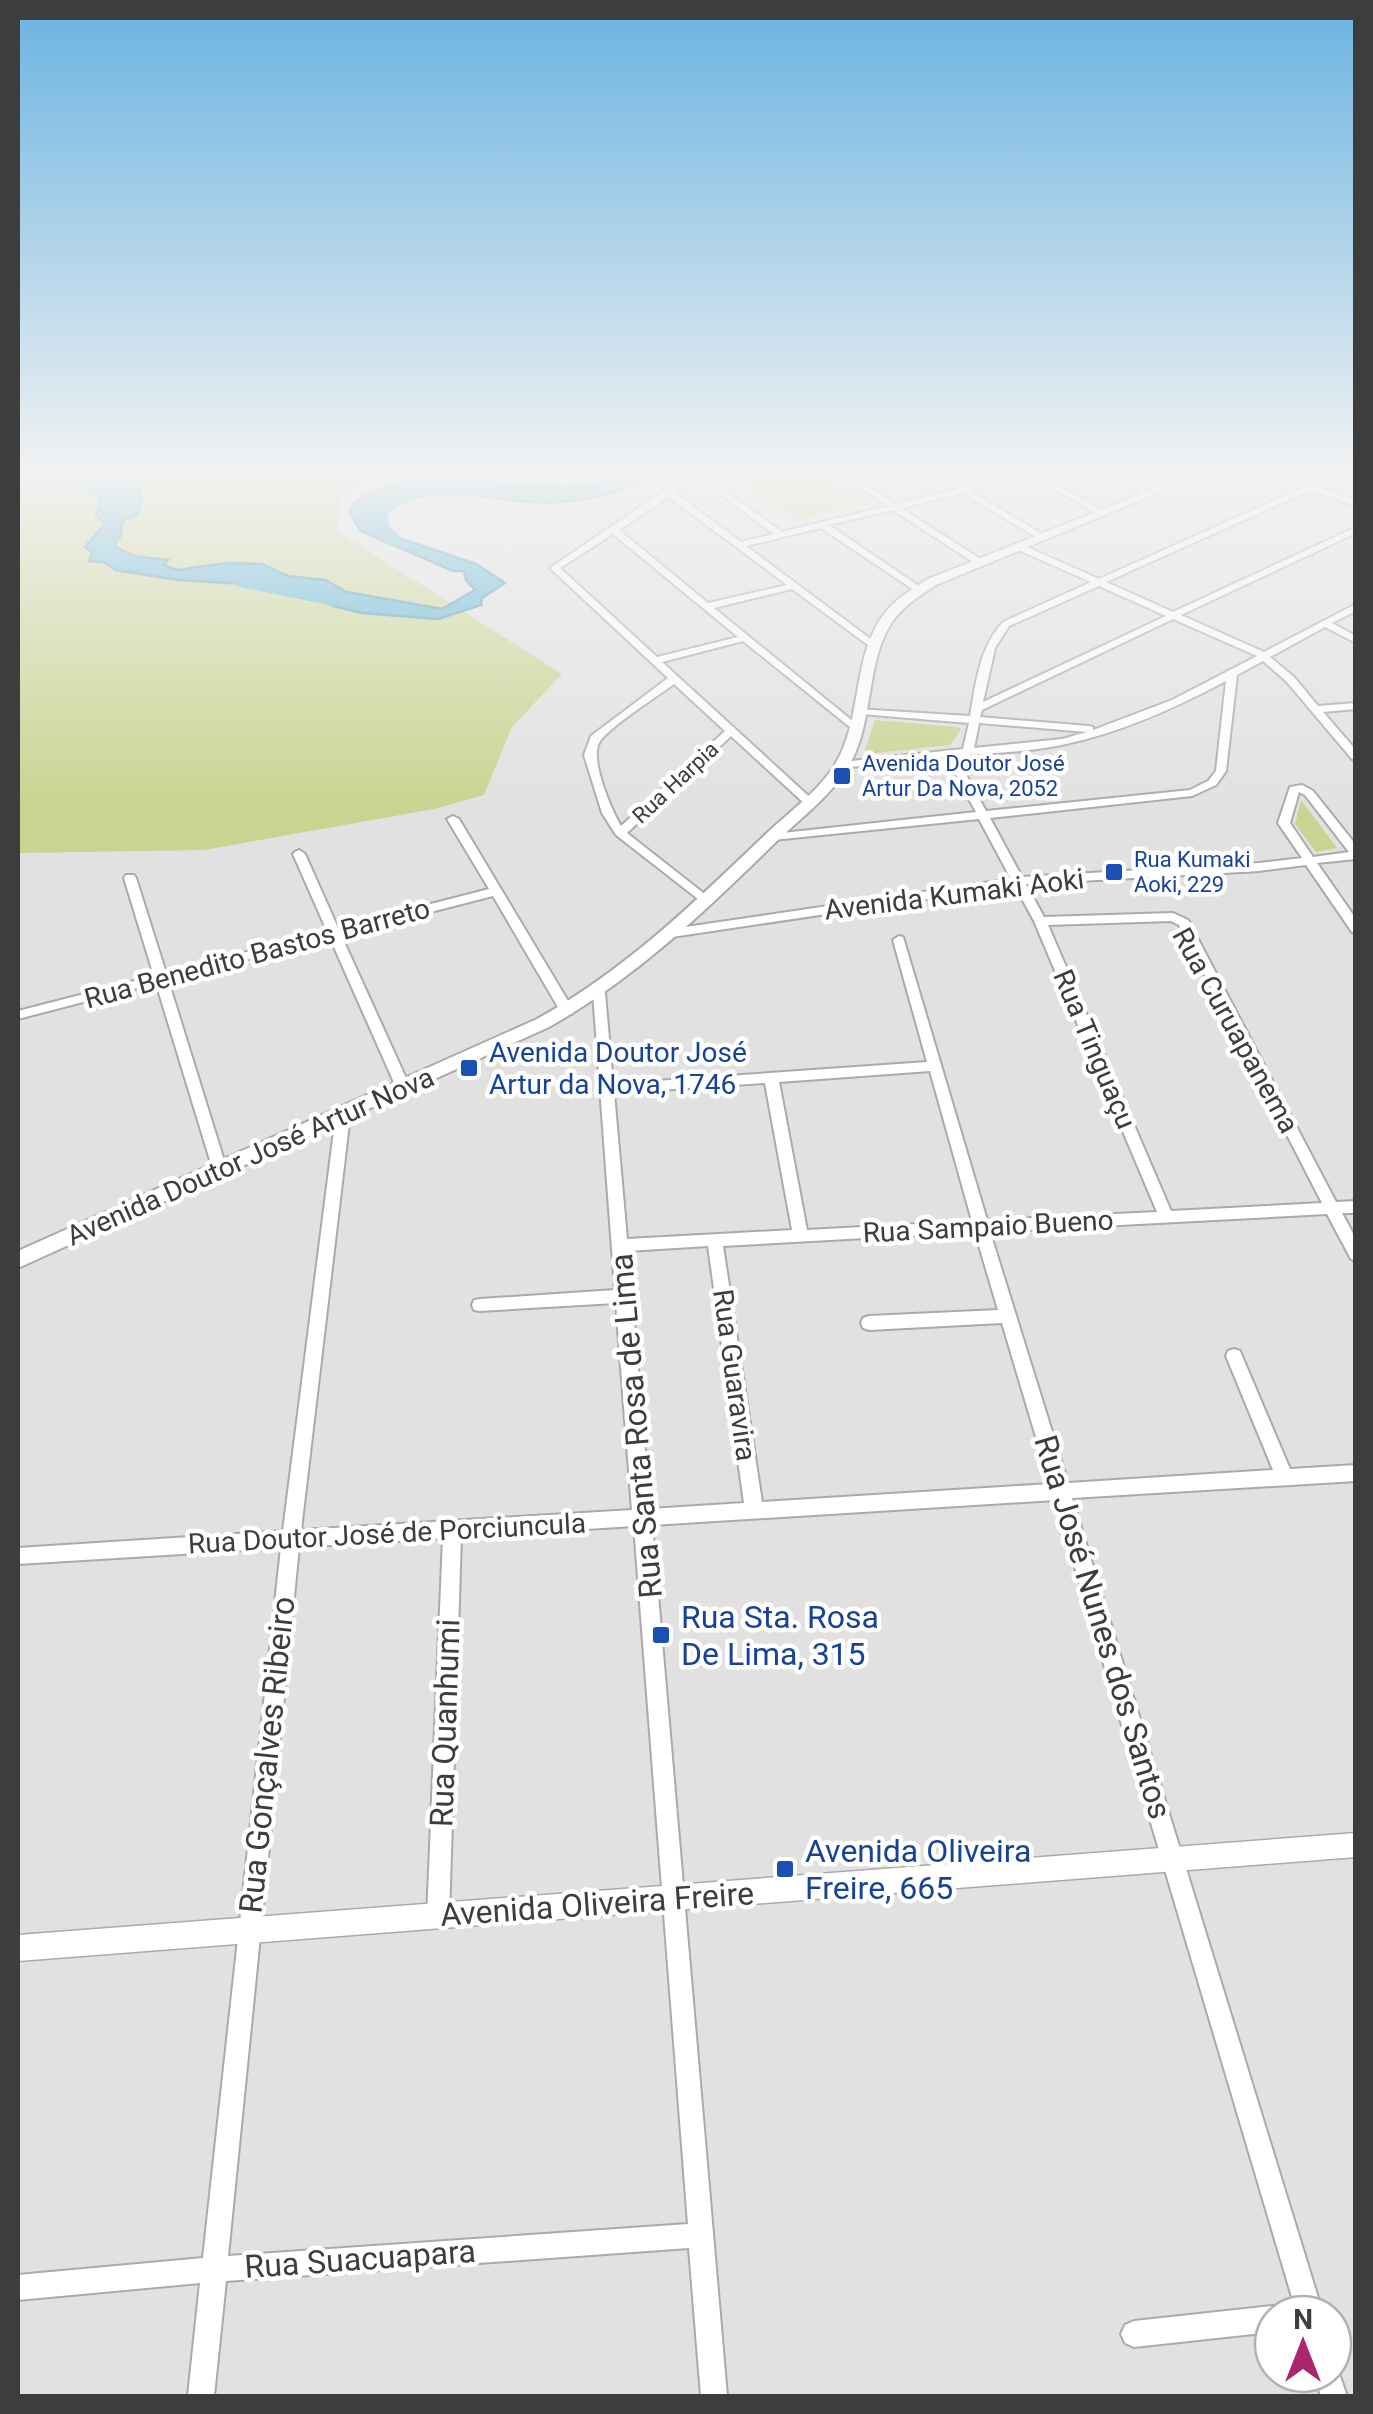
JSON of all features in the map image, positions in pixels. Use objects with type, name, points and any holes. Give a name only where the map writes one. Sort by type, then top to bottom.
[{"type":"main road","name":"Avenida Doutor José Artur Nova","points":[[18,1260],[567,1011],[635,967],[707,902],[842,765],[888,613],[917,589]]},
{"type":"street","points":[[576,589],[809,802]]},
{"type":"street","points":[[683,589],[856,729]]},
{"type":"street","points":[[705,607],[782,589]]},
{"type":"street","points":[[797,589],[875,646]]},
{"type":"street","points":[[968,752],[980,707],[988,647],[999,630],[1028,612],[1082,589]]},
{"type":"street","points":[[1112,589],[1262,655],[1290,678],[1356,757]]},
{"type":"street","points":[[980,707],[1232,589]]},
{"type":"street","points":[[842,765],[1062,742],[1113,728],[1356,607]]},
{"type":"street","points":[[1342,614],[1356,616]]},
{"type":"street","points":[[1325,622],[1356,640]]},
{"type":"street","points":[[654,661],[744,638]]},
{"type":"street","points":[[773,836],[1159,798],[1203,789],[1221,770],[1232,671]]},
{"type":"street","points":[[674,679],[594,738],[589,748],[608,813],[620,833],[707,902]]},
{"type":"street","points":[[1315,708],[1356,706]]},
{"type":"street","points":[[861,711],[1073,729],[1113,728]]},
{"type":"street","name":"Rua Harpia","points":[[620,833],[730,731]]},
{"type":"street","name":"Rua Tinguaçu","points":[[949,754],[1022,881],[1167,1218]]},
{"type":"street","points":[[1354,925],[1284,823],[1291,793],[1298,787],[1308,792],[1356,854]]},
{"type":"street","points":[[453,819],[567,1011]]},
{"type":"street","points":[[299,854],[337,932],[403,1088]]},
{"type":"street","name":"Avenida Kumaki Aoki","points":[[672,933],[1022,881],[1312,861],[1356,854]]},
{"type":"street","points":[[130,878],[220,1170]]},
{"type":"street","name":"Rua Benedito Bastos Barreto","points":[[18,1015],[497,890]]},
{"type":"street","name":"Rua Curuapanema","points":[[1040,921],[1172,917],[1181,920],[1331,1208]]},
{"type":"street","name":"Rua José Nunes dos Santos","points":[[898,940],[1304,2294]]},
{"type":"street","name":"Rua Santa Rosa de Lima","points":[[599,993],[645,1517],[714,2396]]},
{"type":"street","points":[[608,1090],[935,1066]]},
{"type":"street","points":[[771,1078],[800,1235]]},
{"type":"street","name":"Rua Gonçalves Ribeiro","points":[[201,2396],[290,1538],[342,1115]]},
{"type":"street","name":"Rua Sampaio Bueno","points":[[620,1245],[1356,1207]]},
{"type":"street","points":[[1331,1208],[1356,1255]]},
{"type":"street","name":"Rua Guaravira","points":[[715,1240],[754,1510]]},
{"type":"street","points":[[480,1304],[624,1296]]},
{"type":"street","points":[[869,1323],[1008,1316]]},
{"type":"street","points":[[1234,1356],[1285,1476]]},
{"type":"street","name":"Rua Doutor José de Porciuncula","points":[[18,1556],[1356,1473]]},
{"type":"street","name":"Rua Quanhumi","points":[[438,1916],[452,1529]]},
{"type":"street","name":"Avenida Oliveira Freire","points":[[18,1948],[1356,1845]]},
{"type":"street","name":"Rua Suacuapara","points":[[18,2288],[214,2269],[702,2235]]},
{"type":"street","points":[[1134,2334],[1253,2322]]},
{"type":"green space","points":[[18,589],[428,589],[562,674],[512,727],[484,795],[434,809],[204,850],[18,853]]},
{"type":"green space","points":[[875,720],[961,729],[950,745],[868,754],[865,750]]},
{"type":"green space","points":[[1301,800],[1337,848],[1316,852],[1295,824]]},
{"type":"water","points":[[296,589],[341,589],[442,609],[474,589],[496,589],[482,598],[481,605],[438,619],[362,613],[334,606]]},
{"type":"waterway","points":[[276,589],[334,600]]},
{"type":"place","name":"Avenida Doutor José Artur Da Nova, 2052","points":[[842,776]]},
{"type":"place","name":"Rua Kumaki Aoki, 229","points":[[1114,872]]},
{"type":"place","name":"Avenida Doutor José Artur da Nova, 1746","points":[[469,1068]]},
{"type":"place","name":"Rua Sta. Rosa De Lima, 315","points":[[661,1635]]},
{"type":"place","name":"Avenida Oliveira Freire, 665","points":[[785,1869]]}]
